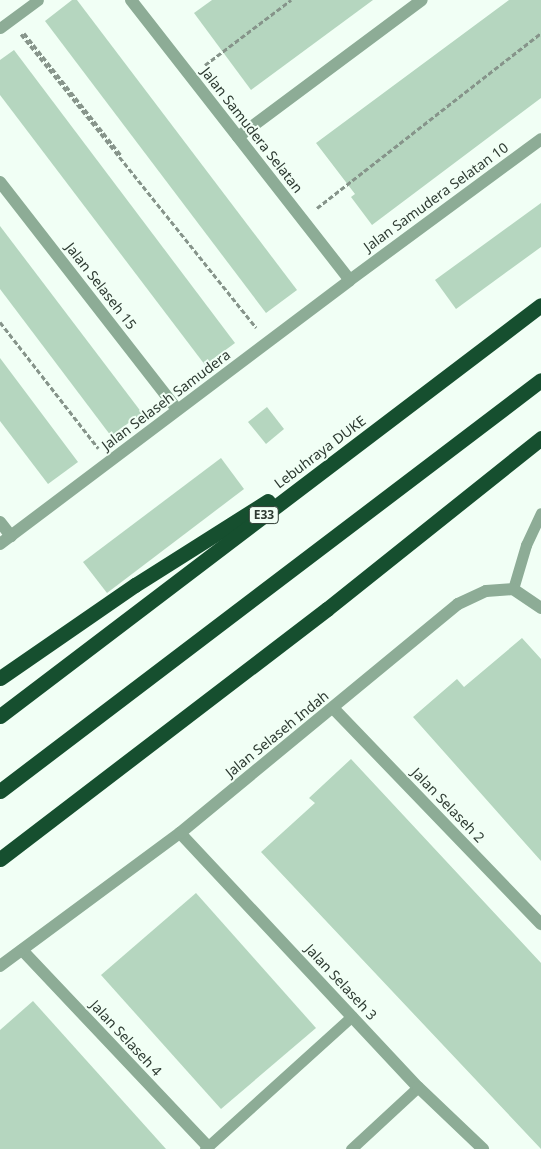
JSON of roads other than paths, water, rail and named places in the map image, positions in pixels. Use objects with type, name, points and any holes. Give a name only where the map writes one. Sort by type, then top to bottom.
[{"type":"highway","name":"Lebuhraya DUKE","points":[[0,716],[541,305]]},
{"type":"highway","points":[[0,791],[541,380]]},
{"type":"highway","points":[[0,859],[327,609],[541,438]]},
{"type":"highway","points":[[0,678],[135,585],[351,449]]},
{"type":"street","name":"Jalan Samudera Selatan","points":[[131,0],[350,280]]},
{"type":"street","points":[[238,137],[422,0]]},
{"type":"street","name":"Jalan Samudera Selatan 10","points":[[350,280],[541,138]]},
{"type":"street","name":"Jalan Selaseh 15","points":[[0,182],[177,409]]},
{"type":"street","name":"Jalan Selaseh Samudera","points":[[0,544],[350,280]]},
{"type":"street","points":[[0,522],[11,536]]},
{"type":"street","points":[[513,589],[541,608]]},
{"type":"street","name":"Jalan Selaseh Indah","points":[[0,966],[180,833],[458,604],[486,591],[513,589]]},
{"type":"street","name":"Jalan Selaseh 2","points":[[333,708],[541,924]]},
{"type":"street","name":"Jalan Selaseh 3","points":[[180,833],[418,1087],[483,1149]]},
{"type":"street","name":"Jalan Selaseh 4","points":[[22,950],[207,1148]]},
{"type":"lane","points":[[0,28],[38,0]]},
{"type":"lane","points":[[513,589],[526,545],[541,513]]},
{"type":"lane","points":[[207,1148],[352,1016]]},
{"type":"lane","points":[[351,1149],[418,1087]]}]
